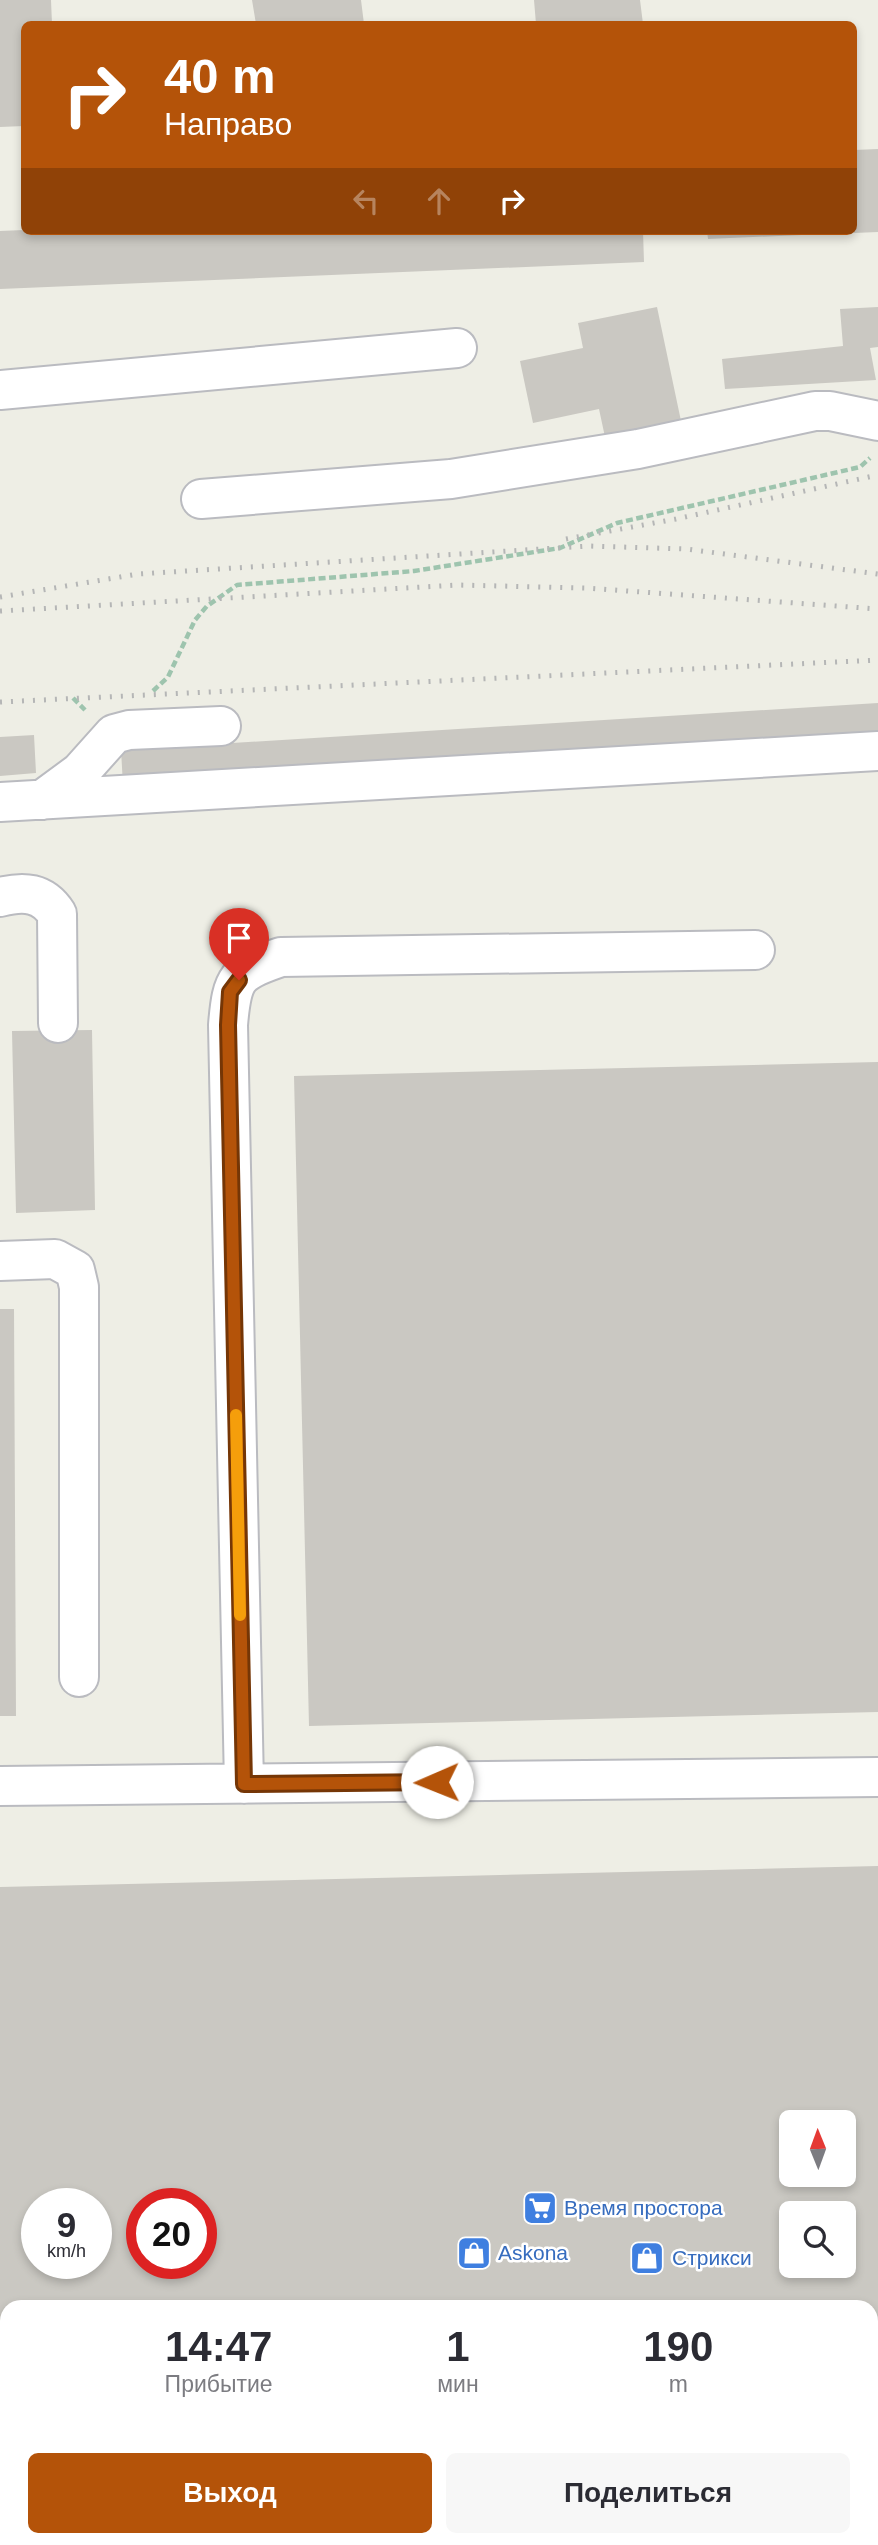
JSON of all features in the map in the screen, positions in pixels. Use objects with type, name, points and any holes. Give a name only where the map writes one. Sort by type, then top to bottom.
[{"type":"lane","points":[[0,390],[457,348]]},
{"type":"lane","points":[[201,499],[451,479],[638,449],[815,411],[830,411],[878,421]]},
{"type":"lane","points":[[43,800],[80,772],[114,734],[129,730],[221,726]]},
{"type":"lane","points":[[0,802],[878,751]]},
{"type":"lane","points":[[0,897],[18,893],[37,895],[50,903],[57,914],[58,1023]]},
{"type":"lane","points":[[244,1784],[228,1039],[230,992],[247,968],[281,957],[755,950]]},
{"type":"lane","points":[[0,1261],[55,1259],[75,1270],[79,1287],[79,1677]]},
{"type":"lane","points":[[0,1786],[878,1777]]},
{"type":"path","points":[[150,695],[168,677],[195,620],[207,606],[237,585],[414,570],[560,548],[617,523],[860,467],[878,452]]},
{"type":"building","points":[[0,0],[51,0],[52,21],[21,21],[21,126],[0,127]]},
{"type":"building","points":[[252,0],[361,0],[364,21],[256,21]]},
{"type":"building","points":[[534,0],[640,0],[643,21],[536,21]]},
{"type":"building","points":[[878,149],[878,232],[857,233],[857,150]]},
{"type":"building","points":[[21,230],[21,235],[643,235],[644,262],[0,289],[0,231]]},
{"type":"building","points":[[708,235],[801,235],[708,239]]},
{"type":"building","points":[[657,307],[681,421],[605,437],[599,409],[533,423],[520,361],[583,348],[578,323]]},
{"type":"building","points":[[878,307],[878,347],[870,348],[876,380],[725,389],[722,359],[843,346],[840,309]]},
{"type":"building","points":[[878,703],[878,738],[123,785],[121,750]]},
{"type":"building","points":[[34,735],[36,773],[0,776],[0,737]]},
{"type":"building","points":[[92,1030],[95,1210],[16,1213],[12,1031]]},
{"type":"building","points":[[878,1062],[878,1712],[309,1726],[294,1076]]},
{"type":"building","points":[[0,1309],[14,1309],[16,1716],[0,1716]]},
{"type":"building","name":"Время простора","points":[[878,1866],[878,2300],[0,2300],[0,1887]]},
{"type":"railway","points":[[566,539],[676,519],[878,475]]},
{"type":"railway","points":[[0,597],[138,574],[589,546],[686,549],[878,574]]},
{"type":"railway","points":[[0,611],[457,585],[586,588],[878,609]]},
{"type":"railway","points":[[0,702],[878,660]]},
{"type":"slow traffic","points":[[236,1415],[240,1615]]},
{"type":"place","name":"Время простора","points":[[540,2208]]},
{"type":"place","name":"Askona","points":[[474,2253]]},
{"type":"place","name":"Стрикси","points":[[647,2258]]},
{"type":"route","points":[[239,980],[230,992],[228,1025],[244,1784],[437,1782]]}]
